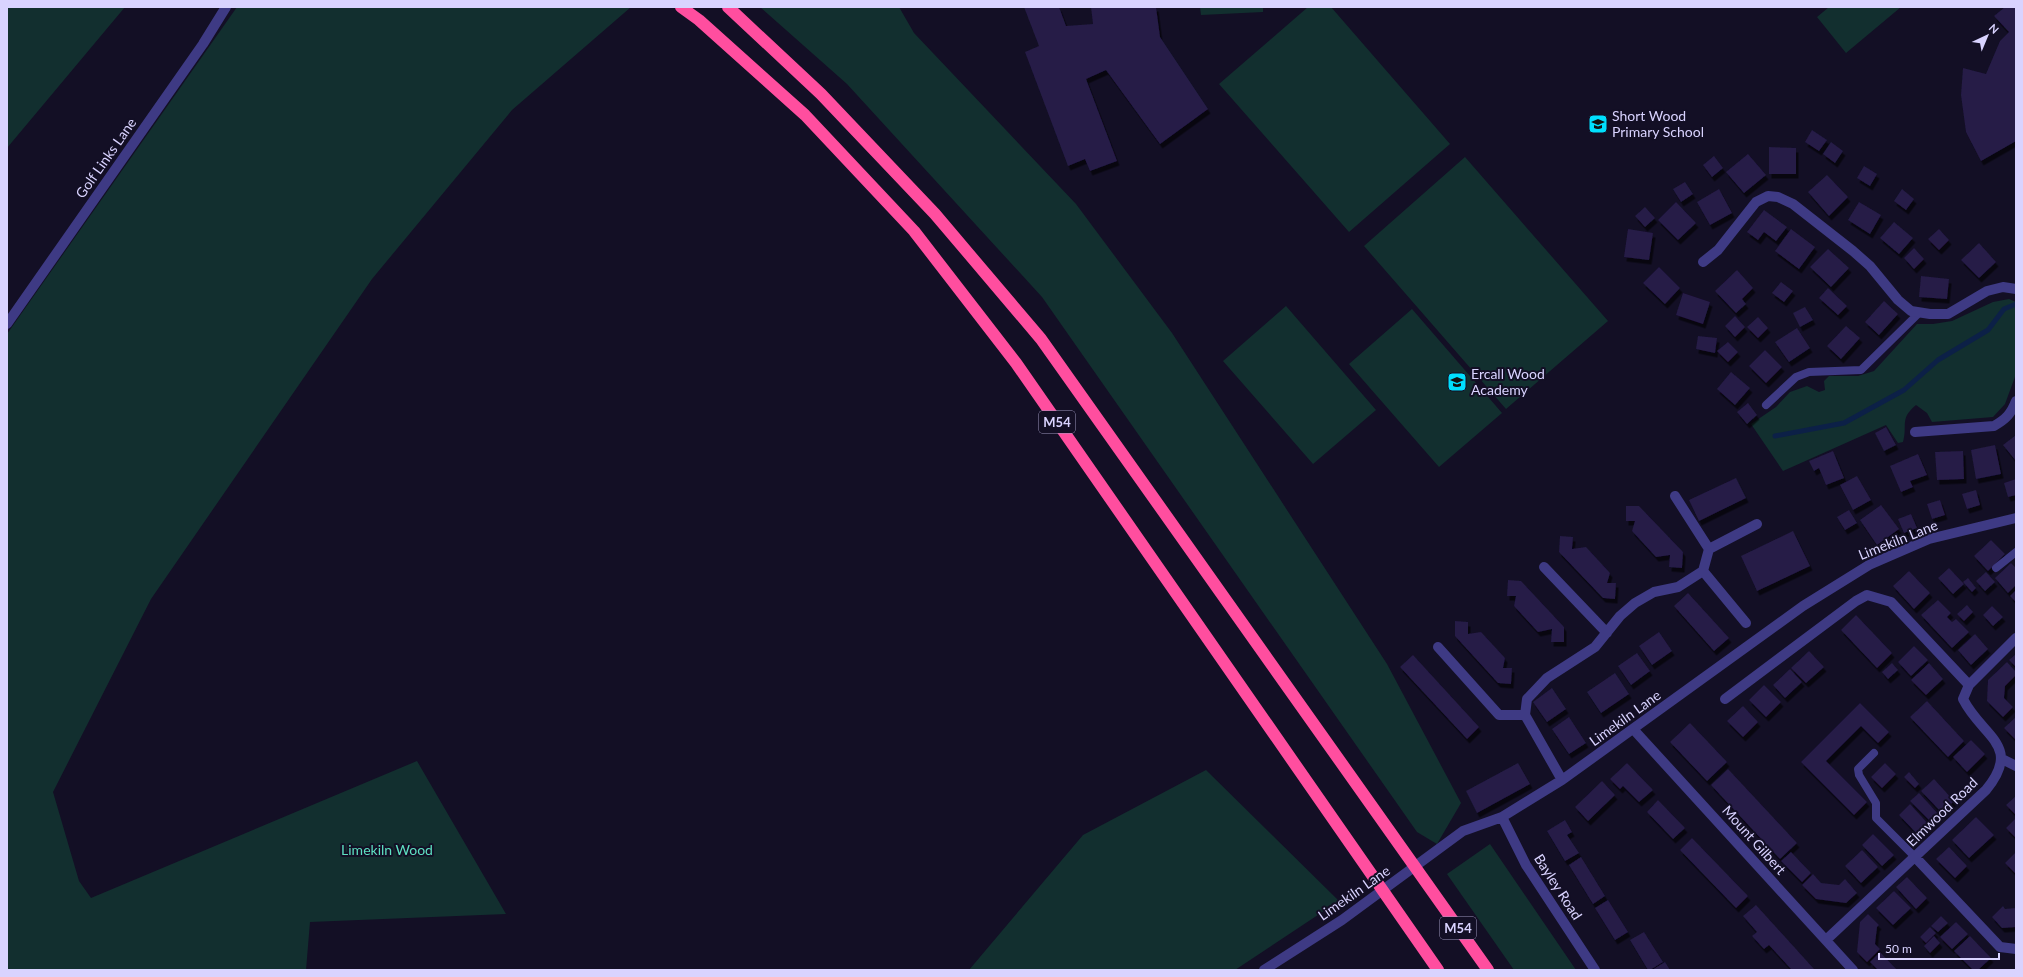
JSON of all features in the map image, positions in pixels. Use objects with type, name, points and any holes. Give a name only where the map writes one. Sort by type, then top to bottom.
[{"type":"highway","name":"M54","points":[[681,7],[699,20],[805,115],[914,231],[1016,364],[1438,970]]},
{"type":"highway","name":"M54","points":[[728,7],[821,94],[935,214],[1041,339],[1488,970]]},
{"type":"street","name":"Golf Links Lane","points":[[7,324],[203,44],[226,7]]},
{"type":"street","points":[[1703,262],[1718,250],[1756,202],[1768,196],[1778,197],[1793,204],[1853,251],[1870,266],[1898,300],[1911,311],[1919,313],[1948,314],[1987,291],[2002,287],[2016,289]]},
{"type":"street","points":[[1915,432],[1994,426],[2005,420],[2012,411],[2016,401]]},
{"type":"street","points":[[1675,496],[1709,549]]},
{"type":"street","name":"Limekiln Lane","points":[[1264,970],[1342,920],[1463,831],[1502,817],[1562,780],[1634,730],[1803,606],[1869,565],[1929,539],[2016,518]]},
{"type":"street","points":[[1562,780],[1525,715],[1527,699],[1547,678],[1595,647],[1620,616],[1635,603],[1654,592],[1678,587],[1703,571],[1709,549],[1757,524]]},
{"type":"street","points":[[1544,567],[1607,633]]},
{"type":"street","points":[[1703,571],[1746,623]]},
{"type":"street","points":[[1725,699],[1856,601],[1867,595],[1891,602],[1969,684]]},
{"type":"street","points":[[2016,638],[1969,684],[1963,699],[1970,713],[1998,744],[2002,759],[2016,766]]},
{"type":"street","points":[[1438,647],[1499,715],[1525,715]]},
{"type":"street","name":"Mount Gilbert","points":[[1634,730],[1853,970]]},
{"type":"street","name":"Elmwood Road","points":[[1826,940],[1986,790],[1998,777],[2002,759]]},
{"type":"street","name":"Bayley Road","points":[[1502,817],[1526,865],[1596,970]]},
{"type":"street","points":[[1915,857],[2000,947],[2016,949]]},
{"type":"lane","points":[[1766,405],[1796,377],[1809,372],[1861,370],[1919,313]]},
{"type":"lane","points":[[1996,568],[2016,552]]},
{"type":"lane","points":[[1874,753],[1858,769],[1859,775],[1876,803],[1876,818],[1915,857]]},
{"type":"green space","points":[[7,7],[125,7],[7,148]]},
{"type":"green space","name":"Limekiln Wood","points":[[237,7],[631,7],[512,110],[372,279],[151,599],[53,792],[79,881],[91,898],[417,761],[506,914],[310,922],[306,970],[7,970],[7,334]]},
{"type":"green space","points":[[760,7],[899,7],[914,33],[1076,204],[1172,333],[1387,664],[1461,803],[1437,844],[1417,832],[1042,297],[847,84]]},
{"type":"green space","points":[[1200,7],[1263,7],[1263,12],[1201,15]]},
{"type":"green space","points":[[1308,7],[1331,7],[1450,144],[1349,232],[1219,84]]},
{"type":"green space","points":[[1829,7],[1901,7],[1846,53],[1817,17]]},
{"type":"green space","points":[[1465,157],[1608,321],[1506,409],[1364,246]]},
{"type":"green space","points":[[2009,299],[2016,302],[2016,374],[2005,404],[1993,417],[1932,422],[1927,413],[1916,405],[1906,418],[1903,442],[1898,443],[1886,425],[1783,471],[1751,424],[1776,407],[1790,392],[1807,386],[1819,392],[1825,390],[1824,381],[1829,376],[1858,376],[1874,371],[1917,324],[1933,324],[1952,321],[1993,302]]},
{"type":"green space","points":[[1286,306],[1376,410],[1313,464],[1223,361]]},
{"type":"green space","points":[[1412,309],[1502,413],[1439,467],[1349,364]]},
{"type":"green space","points":[[1206,770],[1339,901],[1235,970],[969,970],[1083,835]]},
{"type":"green space","points":[[1490,844],[1576,970],[1514,970],[1447,874]]},
{"type":"building","points":[[1024,7],[1059,7],[1066,26],[1093,24],[1091,7],[1156,7],[1160,37],[1208,109],[1160,144],[1106,70],[1086,79],[1117,161],[1090,171],[1085,159],[1068,166],[1025,52],[1039,46]]},
{"type":"building","points":[[2005,7],[2016,7],[2016,141],[1981,161],[1966,132],[1961,95],[1963,68],[1986,74],[2000,41],[2009,32],[1994,16]]},
{"type":"building","points":[[1812,130],[1827,140],[1819,151],[1805,142]]},
{"type":"building","points":[[1831,142],[1843,151],[1835,163],[1823,154]]},
{"type":"building","points":[[1769,147],[1796,148],[1796,174],[1769,174]]},
{"type":"building","points":[[1748,154],[1766,175],[1744,193],[1726,172]]},
{"type":"building","points":[[1714,156],[1723,168],[1712,177],[1703,165]]},
{"type":"building","points":[[1864,166],[1877,174],[1870,186],[1857,178]]},
{"type":"building","points":[[1827,175],[1848,197],[1829,216],[1808,192]]},
{"type":"building","points":[[1685,182],[1693,194],[1681,202],[1673,189]]},
{"type":"building","points":[[1719,189],[1732,213],[1710,225],[1697,202]]},
{"type":"building","points":[[1902,189],[1914,199],[1906,210],[1894,201]]},
{"type":"building","points":[[1676,202],[1696,223],[1678,240],[1658,220]]},
{"type":"building","points":[[1859,202],[1881,215],[1870,234],[1848,220]]},
{"type":"building","points":[[1645,207],[1655,218],[1645,227],[1635,216]]},
{"type":"building","points":[[1764,210],[1787,227],[1776,241],[1764,232],[1758,240],[1747,232]]},
{"type":"building","points":[[1894,222],[1913,238],[1899,254],[1880,238]]},
{"type":"building","points":[[1628,229],[1653,233],[1649,260],[1624,257]]},
{"type":"building","points":[[1791,229],[1815,247],[1799,269],[1775,251]]},
{"type":"building","points":[[1939,229],[1949,240],[1939,250],[1928,239]]},
{"type":"building","points":[[1979,243],[1996,262],[1979,278],[1961,260]]},
{"type":"building","points":[[1914,248],[1924,259],[1914,269],[1904,258]]},
{"type":"building","points":[[1828,249],[1849,268],[1831,287],[1810,267]]},
{"type":"building","points":[[1659,267],[1680,288],[1665,304],[1643,283]]},
{"type":"building","points":[[1737,270],[1753,288],[1742,299],[1746,304],[1736,313],[1715,291]]},
{"type":"building","points":[[1921,276],[1949,279],[1947,299],[1919,297]]},
{"type":"building","points":[[1781,282],[1793,291],[1784,302],[1772,293]]},
{"type":"building","points":[[1828,288],[1847,306],[1838,315],[1819,298]]},
{"type":"building","points":[[1683,293],[1710,302],[1703,324],[1676,315]]},
{"type":"building","points":[[1884,301],[1898,314],[1879,335],[1865,322]]},
{"type":"building","points":[[1805,307],[1813,320],[1800,327],[1793,313]]},
{"type":"building","points":[[1735,316],[1745,327],[1735,337],[1725,326]]},
{"type":"building","points":[[1758,317],[1768,328],[1758,338],[1747,327]]},
{"type":"building","points":[[1846,326],[1860,338],[1841,359],[1827,346]]},
{"type":"building","points":[[1797,328],[1810,348],[1789,362],[1775,342]]},
{"type":"building","points":[[1698,336],[1717,338],[1715,353],[1696,349]]},
{"type":"building","points":[[1728,342],[1738,352],[1728,362],[1717,351]]},
{"type":"building","points":[[1765,350],[1782,367],[1766,383],[1749,366]]},
{"type":"building","points":[[1731,372],[1750,388],[1735,405],[1717,389]]},
{"type":"building","points":[[1748,403],[1757,415],[1747,424],[1737,412]]},
{"type":"building","points":[[1886,427],[1896,445],[1884,451],[1875,433]]},
{"type":"building","points":[[2016,435],[2016,461],[2003,445]]},
{"type":"building","points":[[1995,445],[2001,474],[1976,479],[1971,450]]},
{"type":"building","points":[[1833,451],[1844,478],[1826,485],[1819,468],[1814,471],[1809,461]]},
{"type":"building","points":[[1963,451],[1964,479],[1937,480],[1935,452]]},
{"type":"building","points":[[1918,454],[1927,475],[1910,481],[1913,487],[1901,492],[1890,466]]},
{"type":"building","points":[[1857,476],[1871,500],[1853,510],[1840,485]]},
{"type":"building","points":[[1736,478],[1746,498],[1699,521],[1689,500]]},
{"type":"building","points":[[2016,479],[2016,495],[2008,497],[2004,483]]},
{"type":"building","points":[[1976,490],[1980,505],[1967,509],[1962,494]]},
{"type":"building","points":[[1940,500],[1945,515],[1932,519],[1927,504]]},
{"type":"building","points":[[1881,505],[1899,529],[1877,545],[1860,520]]},
{"type":"building","points":[[1626,506],[1639,506],[1683,552],[1682,568],[1669,567],[1670,555],[1656,557],[1632,531],[1635,521],[1626,521]]},
{"type":"building","points":[[1849,510],[1857,523],[1845,530],[1837,517]]},
{"type":"building","points":[[1911,514],[1917,528],[1904,533],[1898,519]]},
{"type":"building","points":[[1793,531],[1810,566],[1757,591],[1741,556]]},
{"type":"building","points":[[1560,536],[1573,537],[1572,549],[1586,547],[1610,573],[1607,583],[1616,583],[1615,599],[1603,598],[1559,552]]},
{"type":"building","points":[[1991,540],[2005,554],[1988,571],[1974,556]]},
{"type":"building","points":[[2011,563],[2016,568],[2016,585],[2008,593],[1995,578]]},
{"type":"building","points":[[1949,568],[1964,584],[1953,594],[1938,578]]},
{"type":"building","points":[[1909,571],[1930,593],[1914,609],[1893,586]]},
{"type":"building","points":[[1986,572],[1995,582],[1985,591],[1976,581]]},
{"type":"building","points":[[1968,578],[1976,588],[1972,592],[1963,582]]},
{"type":"building","points":[[1508,580],[1521,581],[1564,627],[1564,642],[1551,642],[1552,629],[1538,632],[1514,606],[1516,596],[1507,596]]},
{"type":"building","points":[[2016,590],[2016,602],[2010,596]]},
{"type":"building","points":[[1688,593],[1729,638],[1714,651],[1674,606]]},
{"type":"building","points":[[1938,600],[1951,613],[1947,617],[1952,622],[1956,619],[1969,632],[1952,648],[1921,615]]},
{"type":"building","points":[[1967,605],[1973,612],[1964,621],[1957,614]]},
{"type":"building","points":[[1992,606],[2003,617],[1993,626],[1983,615]]},
{"type":"building","points":[[1856,615],[1892,653],[1877,668],[1841,630]]},
{"type":"building","points":[[1455,621],[1468,622],[1468,634],[1481,632],[1505,658],[1503,668],[1512,668],[1511,684],[1498,683],[1455,636]]},
{"type":"building","points":[[1659,632],[1672,651],[1652,665],[1639,646]]},
{"type":"building","points":[[1975,634],[1988,649],[1971,665],[1958,650]]},
{"type":"building","points":[[1914,646],[1928,660],[1911,676],[1898,662]]},
{"type":"building","points":[[1809,651],[1824,667],[1806,683],[1791,668]]},
{"type":"building","points":[[1637,653],[1650,671],[1631,685],[1618,666]]},
{"type":"building","points":[[2016,654],[2016,667],[2009,660]]},
{"type":"building","points":[[1413,655],[1479,727],[1467,739],[1400,667]]},
{"type":"building","points":[[2007,662],[2016,672],[2016,675],[2005,686],[2004,698],[2013,707],[2003,717],[1987,701],[1988,680]]},
{"type":"building","points":[[1892,663],[1898,670],[1888,679],[1882,672]]},
{"type":"building","points":[[1929,663],[1943,679],[1926,695],[1911,680]]},
{"type":"building","points":[[1790,669],[1802,682],[1785,698],[1773,685]]},
{"type":"building","points":[[1615,673],[1629,694],[1601,713],[1587,692]]},
{"type":"building","points":[[1764,685],[1781,702],[1766,717],[1749,700]]},
{"type":"building","points":[[1552,688],[1566,709],[1547,722],[1533,702]]},
{"type":"building","points":[[1927,701],[1964,741],[1948,757],[1910,717]]},
{"type":"building","points":[[1860,703],[1889,732],[1878,743],[1861,726],[1826,761],[1867,802],[1854,815],[1801,762]]},
{"type":"building","points":[[1743,706],[1758,722],[1743,737],[1727,721]]},
{"type":"building","points":[[1569,717],[1586,743],[1569,754],[1552,729]]},
{"type":"building","points":[[2016,717],[2016,740],[2004,728]]},
{"type":"building","points":[[1690,723],[1727,762],[1707,781],[1670,742]]},
{"type":"building","points":[[1971,740],[1985,754],[1967,772],[1953,757]]},
{"type":"building","points":[[1518,763],[1530,784],[1477,813],[1466,791]]},
{"type":"building","points":[[1627,763],[1653,790],[1639,802],[1623,786],[1620,789],[1610,779]]},
{"type":"building","points":[[1885,763],[1896,774],[1882,788],[1871,777]]},
{"type":"building","points":[[1728,769],[1797,843],[1780,859],[1711,785]]},
{"type":"building","points":[[1909,772],[1919,784],[1915,788],[1904,777]]},
{"type":"building","points":[[1934,779],[1954,801],[1942,813],[1921,791]]},
{"type":"building","points":[[1602,781],[1615,795],[1588,821],[1575,807]]},
{"type":"building","points":[[1919,793],[1939,815],[1931,822],[1910,801]]},
{"type":"building","points":[[2016,796],[2016,815],[2006,805]]},
{"type":"building","points":[[1658,800],[1685,828],[1673,839],[1647,812]]},
{"type":"building","points":[[1910,804],[1930,826],[1919,836],[1899,815]]},
{"type":"building","points":[[1976,817],[1994,835],[1969,858],[1952,840]]},
{"type":"building","points":[[2016,818],[2016,838],[2006,828]]},
{"type":"building","points":[[1565,820],[1572,832],[1567,835],[1579,853],[1565,861],[1547,831]]},
{"type":"building","points":[[1873,834],[1894,855],[1882,866],[1862,845]]},
{"type":"building","points":[[1692,838],[1748,896],[1736,908],[1680,850]]},
{"type":"building","points":[[1949,847],[1967,866],[1955,878],[1936,859]]},
{"type":"building","points":[[1862,850],[1878,867],[1861,883],[1845,866]]},
{"type":"building","points":[[1791,852],[1811,873],[1802,882],[1781,861]]},
{"type":"building","points":[[2015,853],[2016,854],[2016,874],[2005,863]]},
{"type":"building","points":[[1581,857],[1605,896],[1593,904],[1569,865]]},
{"type":"building","points":[[1813,874],[1821,883],[1839,885],[1845,879],[1857,893],[1846,903],[1816,899],[1802,885]]},
{"type":"building","points":[[1907,877],[1927,898],[1916,909],[1896,887]]},
{"type":"building","points":[[1894,891],[1911,908],[1893,925],[1876,908]]},
{"type":"building","points":[[1608,900],[1628,932],[1615,940],[1595,908]]},
{"type":"building","points":[[1756,905],[1814,969],[1813,970],[1790,970],[1791,969],[1769,945],[1764,949],[1752,936],[1757,932],[1743,916]]},
{"type":"building","points":[[2003,906],[2005,909],[2016,908],[2016,927],[2002,928],[1992,917]]},
{"type":"building","points":[[1868,914],[1879,925],[1877,927],[1875,944],[1880,949],[1867,962],[1857,952],[1860,922]]},
{"type":"building","points":[[1941,916],[1948,923],[1938,932],[1931,926]]},
{"type":"building","points":[[1956,922],[1968,934],[1952,949],[1940,937]]},
{"type":"building","points":[[1930,927],[1936,933],[1926,943],[1920,937]]},
{"type":"building","points":[[1644,932],[1663,962],[1650,970],[1648,970],[1630,940]]},
{"type":"building","points":[[1934,936],[1940,943],[1930,953],[1924,946]]},
{"type":"building","points":[[1970,936],[1991,958],[1978,970],[1973,970],[1954,951]]},
{"type":"building","points":[[1880,952],[1897,970],[1878,970],[1870,962]]},
{"type":"building","points":[[1665,962],[1670,970],[1652,970]]},
{"type":"waterway","points":[[1775,436],[1844,423],[1904,390],[1938,360],[1988,330],[2004,309],[2016,304]]},
{"type":"place","name":"Short Wood Primary School","points":[[1598,124]]},
{"type":"place","name":"Ercall Wood Academy","points":[[1457,382]]}]
